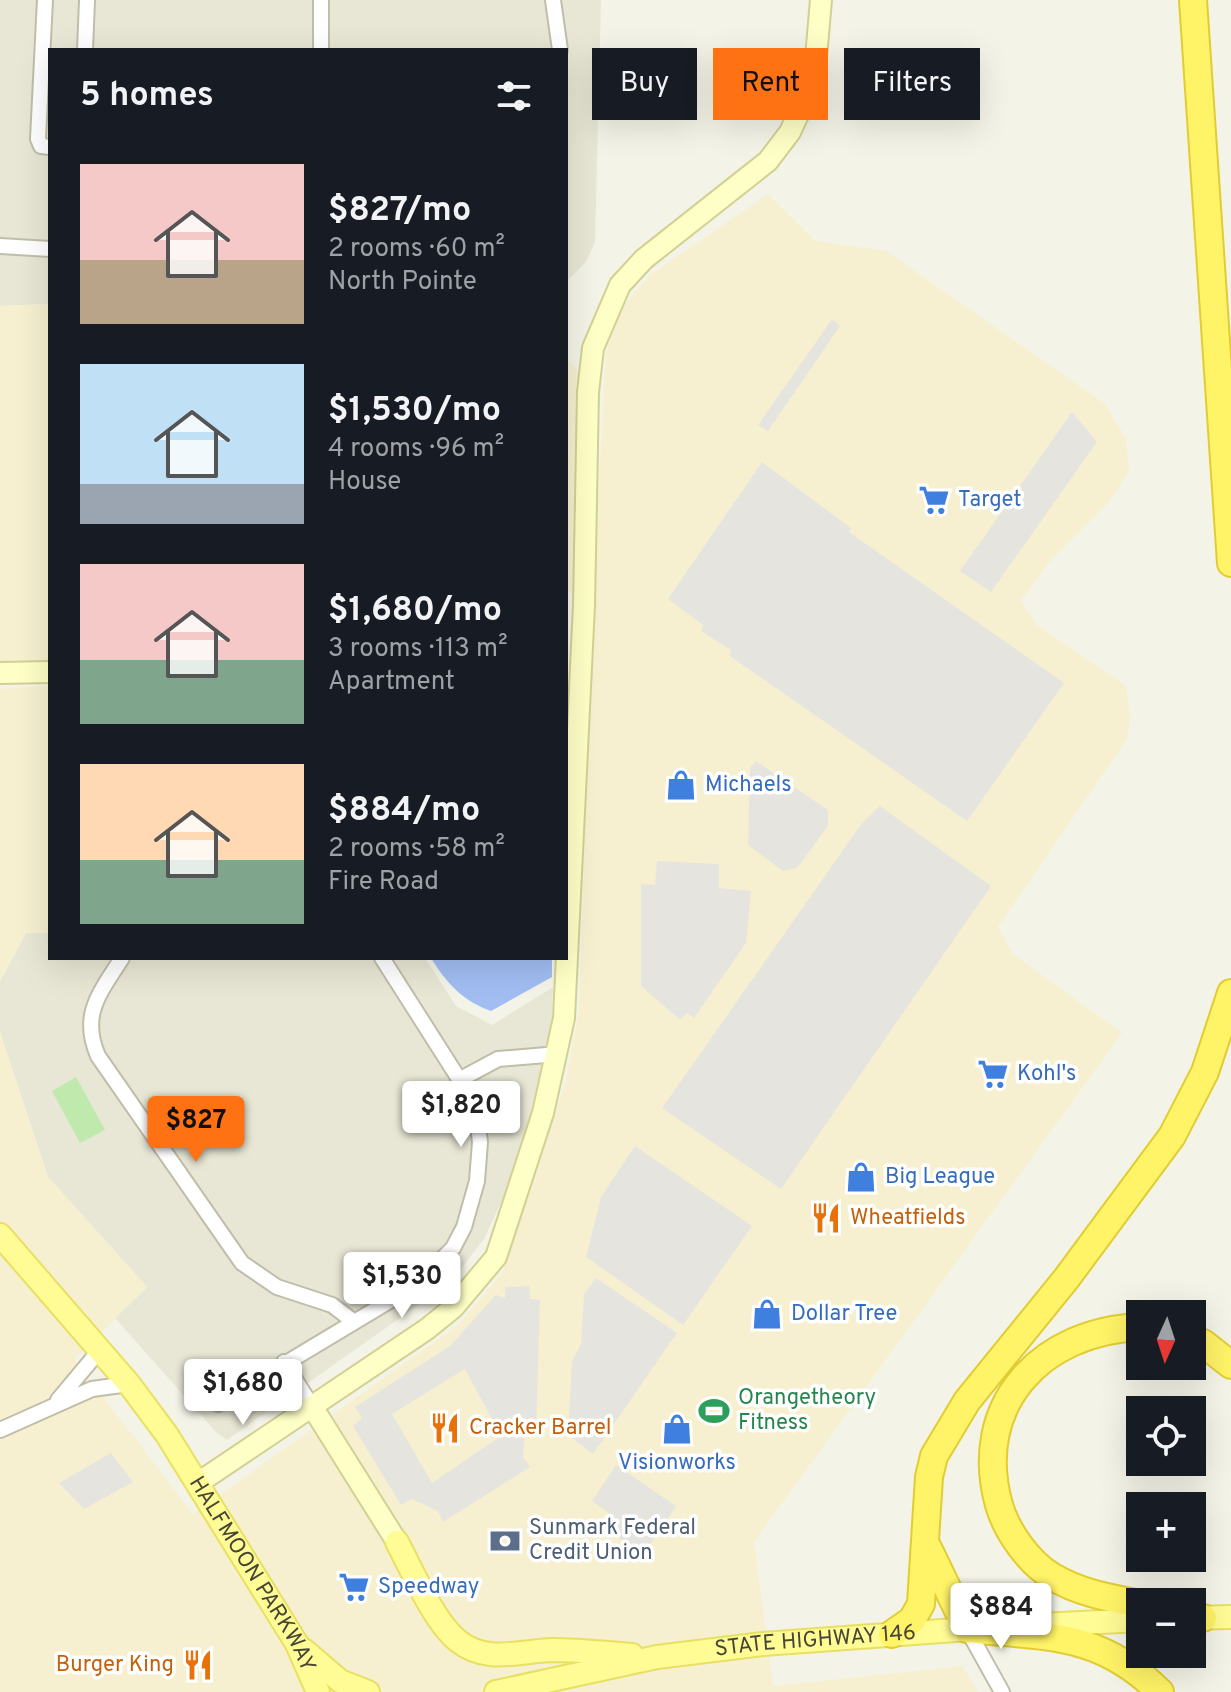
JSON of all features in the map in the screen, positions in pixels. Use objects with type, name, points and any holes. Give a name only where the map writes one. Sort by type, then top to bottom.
[{"type":"highway","points":[[1193,0],[1231,563]]},
{"type":"highway","points":[[892,1634],[912,1620],[921,1604],[929,1477],[934,1456],[946,1433],[967,1401],[1066,1279],[1172,1136],[1205,1072],[1231,993]]},
{"type":"highway","points":[[1126,1327],[1106,1328],[1077,1338],[1050,1353],[1014,1390],[995,1431],[991,1453],[992,1479],[1003,1517],[1011,1533],[1037,1563],[1052,1576],[1083,1591],[1126,1601]]},
{"type":"highway","points":[[1206,1345],[1231,1365]]},
{"type":"highway","points":[[925,1543],[967,1629],[1071,1640],[1100,1648],[1137,1669],[1160,1692]]},
{"type":"main road","name":"HALFMOON PARKWAY","points":[[0,1235],[129,1384],[198,1483],[297,1644],[318,1692]]},
{"type":"main road","points":[[397,1542],[445,1626],[456,1640],[475,1652],[496,1656],[575,1651],[657,1657]]},
{"type":"main road","points":[[1206,1617],[1231,1617]]},
{"type":"main road","name":"STATE HIGHWAY 146","points":[[503,1691],[657,1657],[763,1644],[1126,1621]]},
{"type":"main road","points":[[297,1644],[340,1681],[368,1692]]},
{"type":"street","points":[[45,0],[38,139],[41,146],[48,147]]},
{"type":"street","points":[[85,48],[87,0]]},
{"type":"street","points":[[321,0],[321,48]]},
{"type":"street","points":[[553,0],[560,48]]},
{"type":"street","points":[[198,1483],[436,1322],[496,1257],[543,1113],[564,1018],[571,925],[575,604],[593,348],[620,285],[644,259],[768,161],[790,132],[814,80],[821,0]]},
{"type":"street","points":[[0,246],[48,249]]},
{"type":"street","points":[[0,673],[48,672]]},
{"type":"street","points":[[121,960],[91,1016],[90,1037],[98,1056],[242,1263],[277,1287],[332,1305],[353,1321]]},
{"type":"street","points":[[218,1404],[353,1321],[381,1308],[436,1269],[464,1227],[477,1181],[480,1142],[477,1120],[459,1080],[383,960]]},
{"type":"street","points":[[459,1080],[498,1059],[558,1054]]},
{"type":"street","points":[[52,1406],[99,1351]]},
{"type":"street","points":[[284,1362],[397,1542]]},
{"type":"street","points":[[0,1430],[92,1389],[129,1384]]},
{"type":"street","points":[[967,1629],[1002,1692]]},
{"type":"shaded area","points":[[0,0],[601,0],[600,48],[592,48],[592,120],[598,120],[595,242],[586,262],[568,280],[568,48],[48,48],[48,304],[0,306]]},
{"type":"shaded area","points":[[768,194],[816,241],[886,251],[1105,404],[1126,438],[1129,471],[1109,502],[1050,561],[1021,600],[1037,625],[1126,686],[1130,717],[1127,739],[998,927],[1013,954],[1122,1033],[754,1542],[773,1686],[963,1666],[978,1692],[0,1692],[0,1032],[48,1177],[147,1287],[74,1359],[193,1514],[458,1325],[502,1273],[566,1081],[579,1009],[593,596],[606,353],[622,307],[650,275]]},
{"type":"shaded area","points":[[48,304],[48,663],[0,665],[0,306]]},
{"type":"shaded area","points":[[832,319],[840,326],[768,431],[758,425]]},
{"type":"shaded area","points":[[568,360],[577,370],[580,381],[574,591],[568,592]]},
{"type":"shaded area","points":[[1072,412],[1097,442],[991,592],[960,571]]},
{"type":"shaded area","points":[[762,462],[851,528],[849,532],[1064,683],[967,821],[730,656],[731,650],[701,631],[703,625],[668,599]]},
{"type":"shaded area","points":[[48,685],[48,933],[26,933],[0,981],[0,689]]},
{"type":"shaded area","points":[[756,761],[828,810],[828,826],[797,868],[783,871],[748,845],[750,768]]},
{"type":"shaded area","points":[[880,806],[991,886],[781,1189],[662,1108],[862,823]]},
{"type":"shaded area","points":[[657,861],[719,864],[719,888],[751,891],[746,943],[694,1018],[687,1013],[680,1020],[641,986],[641,884],[655,885]]},
{"type":"shaded area","points":[[26,933],[48,933],[48,960],[426,960],[456,1006],[492,1025],[553,987],[552,1019],[539,1090],[514,1174],[484,1239],[451,1282],[227,1440],[217,1433],[115,1318],[147,1287],[48,1177],[0,1032],[0,981]]},
{"type":"shaded area","points":[[635,1146],[752,1226],[683,1325],[586,1257],[601,1197]]},
{"type":"shaded area","points":[[596,1278],[677,1333],[593,1454],[568,1435],[572,1361],[581,1344],[584,1294]]},
{"type":"shaded area","points":[[529,1286],[530,1299],[540,1300],[536,1433],[525,1433],[523,1457],[530,1467],[443,1522],[438,1511],[412,1499],[401,1505],[353,1426],[362,1418],[355,1407],[450,1346],[496,1295],[505,1298],[505,1287]],"holes":[[[465,1369],[501,1436],[432,1483],[392,1414]]]},
{"type":"shaded area","points":[[111,1453],[133,1482],[84,1509],[59,1483]]},
{"type":"shaded area","points":[[616,1465],[676,1506],[651,1543],[632,1548],[604,1522],[609,1513],[592,1501]]},
{"type":"green space","points":[[76,1077],[105,1130],[80,1143],[52,1091]]},
{"type":"water","points":[[432,960],[552,960],[552,977],[491,1011],[472,1002],[443,976]]},
{"type":"place","name":"Target","points":[[934,500]]},
{"type":"place","name":"Michaels","points":[[681,785]]},
{"type":"place","name":"Kohl's","points":[[993,1074]]},
{"type":"place","name":"Big League","points":[[861,1177]]},
{"type":"place","name":"Wheatfields","points":[[826,1218]]},
{"type":"place","name":"Dollar Tree","points":[[767,1314]]},
{"type":"place","name":"Orangetheory Fitness","points":[[714,1411]]},
{"type":"place","name":"Cracker Barrel","points":[[445,1428]]},
{"type":"place","name":"Visionworks","points":[[677,1429]]},
{"type":"place","name":"Sunmark Federal Credit Union","points":[[505,1541]]},
{"type":"place","name":"Speedway","points":[[354,1587]]},
{"type":"place","name":"Burger King","points":[[198,1665]]}]
